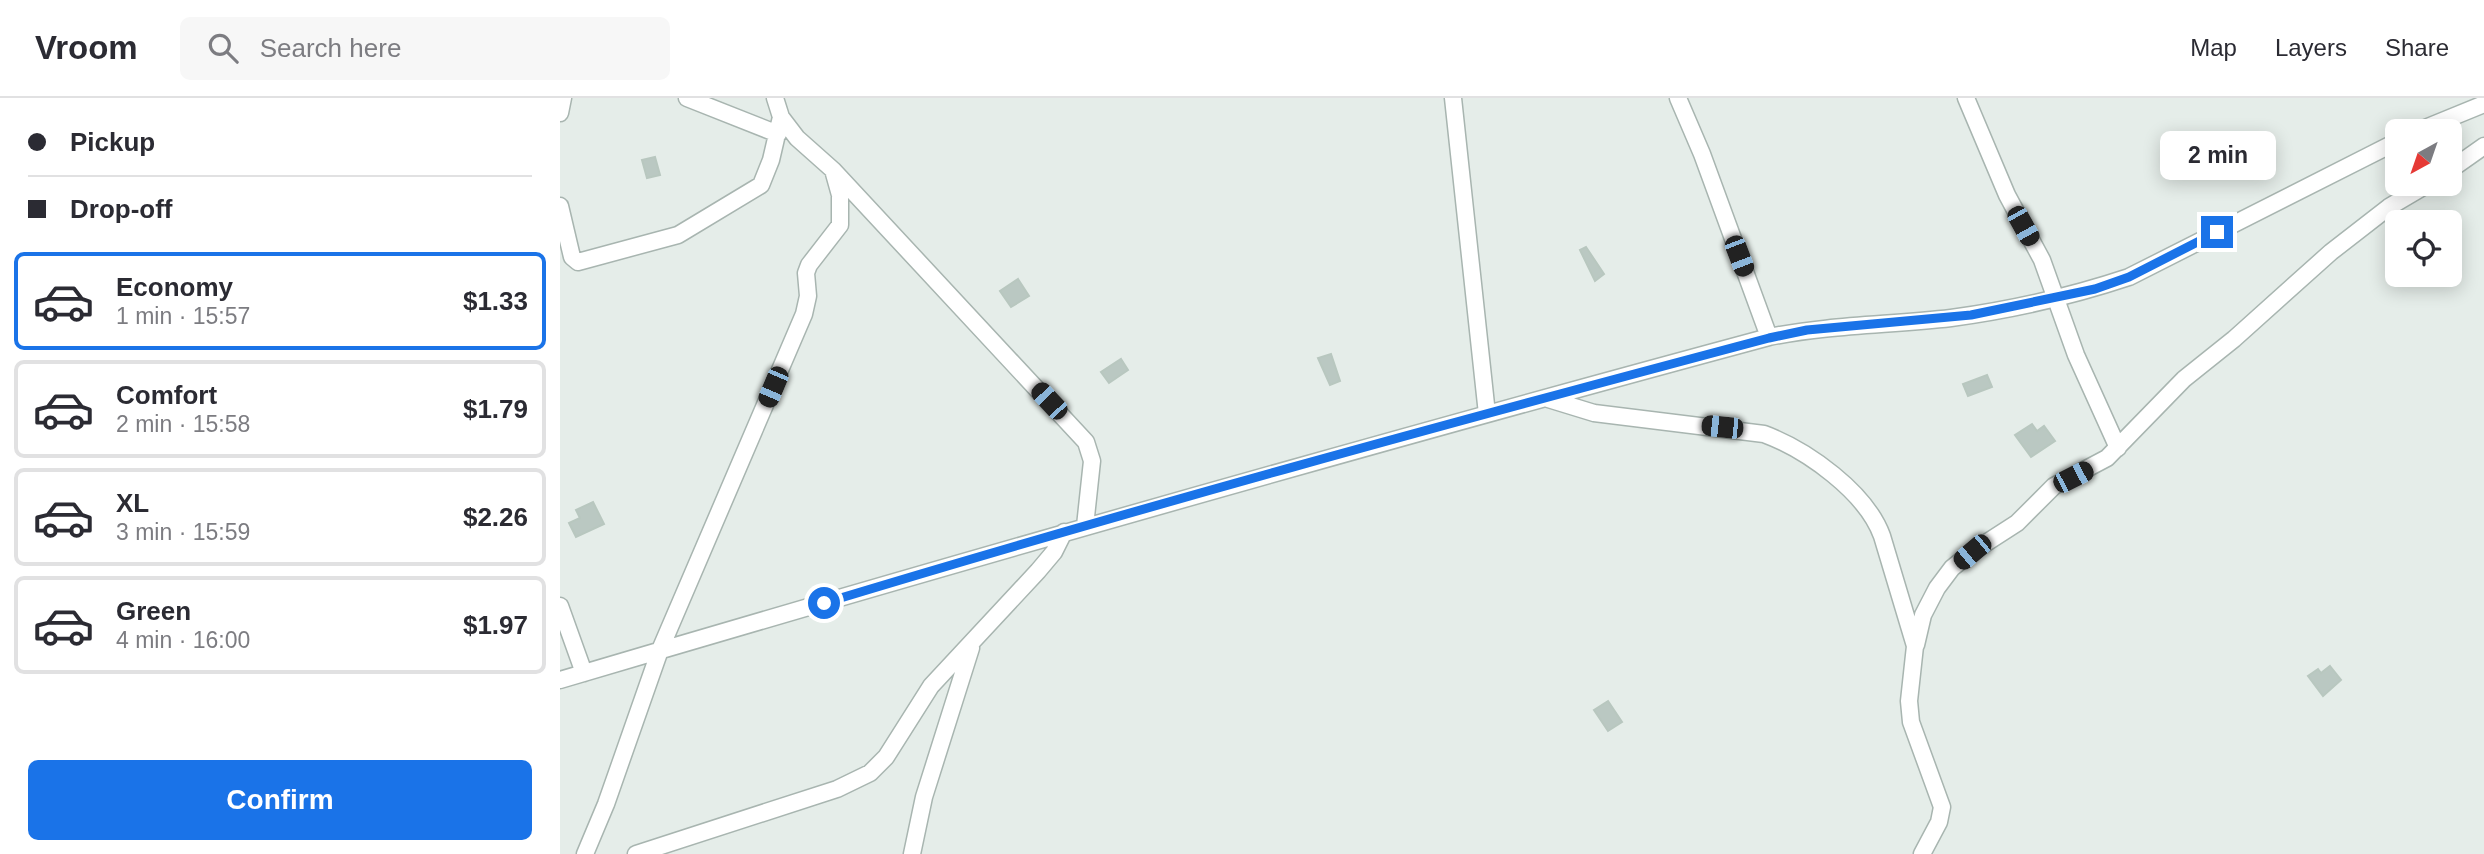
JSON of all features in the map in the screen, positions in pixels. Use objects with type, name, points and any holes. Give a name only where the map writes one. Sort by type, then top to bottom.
[{"type":"street","points":[[560,113],[563,98]]},
{"type":"street","points":[[687,98],[778,134]]},
{"type":"street","points":[[775,98],[781,117],[797,138],[833,170],[1086,442],[1092,461],[1085,526]]},
{"type":"street","points":[[1453,98],[1488,414]]},
{"type":"street","points":[[1678,98],[1707,165],[1769,338]]},
{"type":"street","points":[[1966,98],[2007,195],[2042,260],[2076,355],[2118,448]]},
{"type":"street","points":[[2447,119],[2484,104]]},
{"type":"street","points":[[560,205],[575,261],[580,262],[678,235],[761,185],[781,117]]},
{"type":"street","points":[[2462,162],[2484,146]]},
{"type":"street","points":[[560,680],[1085,526],[1769,338],[1807,330],[1950,318],[2095,289],[2129,277],[2385,148]]},
{"type":"street","points":[[585,854],[606,804],[660,650],[804,314],[808,296],[806,273],[809,265],[840,225],[840,195],[833,170]]},
{"type":"street","points":[[1922,854],[1939,822],[1942,807],[1911,722],[1909,701],[1915,646],[1923,615],[1937,588],[1952,568],[2017,523],[2054,486],[2099,463],[2118,448],[2184,379],[2332,252],[2389,207],[2408,196]]},
{"type":"street","points":[[1545,398],[1594,413],[1746,430],[1780,440],[1810,459],[1849,489],[1875,519],[1915,646]]},
{"type":"street","points":[[636,854],[837,789],[870,773],[886,757],[931,687],[1038,571],[1054,552],[1064,532]]},
{"type":"street","points":[[560,606],[584,673]]},
{"type":"street","points":[[912,854],[924,797],[973,642]]},
{"type":"building","points":[[655,157],[660,175],[647,178],[642,160]]},
{"type":"building","points":[[1586,247],[1604,274],[1595,281],[1580,250]]},
{"type":"building","points":[[1018,279],[1029,296],[1011,307],[1000,291]]},
{"type":"building","points":[[1331,354],[1340,381],[1330,385],[1318,358]]},
{"type":"building","points":[[1121,359],[1128,370],[1109,383],[1101,372]]},
{"type":"building","points":[[1987,375],[1992,387],[1968,396],[1963,384]]},
{"type":"building","points":[[2032,424],[2037,431],[2044,426],[2055,441],[2031,457],[2015,435]]},
{"type":"building","points":[[593,502],[604,524],[576,537],[569,523],[580,518],[576,510]]},
{"type":"building","points":[[2330,666],[2341,680],[2323,696],[2308,676],[2318,669],[2321,673]]},
{"type":"building","points":[[1608,701],[1622,722],[1608,731],[1594,710]]},
{"type":"route","points":[[824,603],[1111,518],[1508,407],[1769,338],[1807,330],[1992,312],[2095,289],[2129,277],[2217,232]]}]
